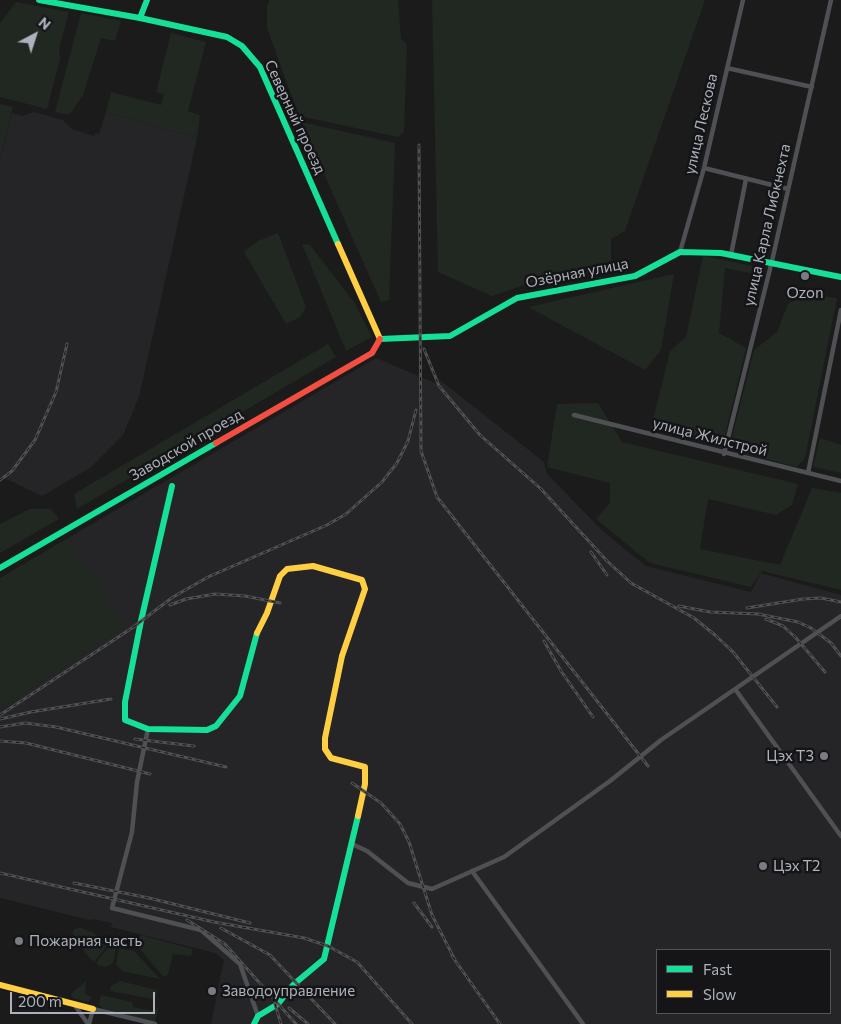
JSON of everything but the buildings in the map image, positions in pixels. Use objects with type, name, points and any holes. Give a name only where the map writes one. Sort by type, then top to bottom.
[{"type":"street","name":"Северный проезд","points":[[39,0],[140,18],[227,37],[242,46],[260,67],[380,339]]},
{"type":"street","points":[[140,18],[146,0]]},
{"type":"street","name":"улица Лескова","points":[[680,252],[704,168],[743,0]]},
{"type":"street","name":"улица Карла Либкнехта","points":[[724,454],[772,261],[831,0]]},
{"type":"street","points":[[727,68],[812,88]]},
{"type":"street","points":[[704,168],[788,189]]},
{"type":"street","points":[[731,255],[746,178]]},
{"type":"street","points":[[680,252],[731,255],[772,261],[841,277]]},
{"type":"street","name":"Озёрная улица","points":[[380,339],[450,336],[517,298],[635,276],[680,252]]},
{"type":"street","points":[[808,473],[841,310]]},
{"type":"street","name":"Заводской проезд","points":[[0,568],[372,353],[380,339]]},
{"type":"street","name":"улица Жилстрой","points":[[574,415],[724,454],[841,481]]},
{"type":"street","points":[[172,486],[140,621],[125,702],[125,720],[148,730],[207,730],[216,726],[240,696],[259,624],[266,613],[280,576],[287,569],[298,566],[313,566],[362,580],[365,589],[342,656],[325,750],[331,758],[365,767],[365,784],[324,960],[293,985],[278,1004],[258,1016],[254,1024]]},
{"type":"street","points":[[352,844],[367,851],[414,886],[432,889],[504,857],[735,689],[841,616]]},
{"type":"street","points":[[735,689],[841,836]]},
{"type":"street","points":[[148,730],[137,782],[132,832],[112,908],[202,930],[240,964],[258,1016]]},
{"type":"street","points":[[472,871],[583,1024]]},
{"type":"street","points":[[0,985],[155,1024]]},
{"type":"street","points":[[74,1004],[88,1024]]},
{"type":"street","points":[[88,1024],[93,1009]]},
{"type":"shaded area","points":[[270,0],[398,0],[401,39],[407,44],[404,132],[398,137],[299,116],[267,28],[267,6]]},
{"type":"shaded area","points":[[432,0],[705,0],[625,231],[611,239],[611,271],[541,279],[492,296],[438,272]]},
{"type":"shaded area","points":[[16,2],[69,12],[59,49],[60,59],[47,109],[0,97],[0,23]]},
{"type":"shaded area","points":[[81,13],[121,21],[115,41],[101,38],[83,95],[70,114],[64,114],[55,112]]},
{"type":"shaded area","points":[[171,33],[206,42],[188,111],[200,115],[197,138],[106,112],[111,92],[161,105],[164,94],[156,92]]},
{"type":"shaded area","points":[[0,104],[13,107],[0,160]]},
{"type":"shaded area","points":[[34,112],[63,120],[72,129],[94,136],[95,133],[99,134],[106,112],[197,138],[139,397],[123,435],[90,468],[42,496],[0,476],[0,160],[12,113],[22,116]]},
{"type":"shaded area","points":[[301,122],[395,143],[389,300],[381,302]]},
{"type":"shaded area","points":[[278,233],[306,307],[300,317],[286,324],[244,252],[258,241]]},
{"type":"shaded area","points":[[302,244],[310,245],[354,302],[372,337],[346,351]]},
{"type":"shaded area","points":[[703,256],[764,268],[760,275],[725,268],[719,333],[746,348],[722,448],[651,428],[670,351],[686,337]]},
{"type":"shaded area","points":[[674,274],[661,350],[645,370],[528,307]]},
{"type":"shaded area","points":[[807,294],[837,298],[805,458],[797,467],[729,449],[754,350],[777,332],[788,304]]},
{"type":"shaded area","points":[[328,344],[336,357],[77,509],[74,494]]},
{"type":"shaded area","points":[[376,358],[435,383],[440,380],[544,462],[547,474],[605,533],[646,566],[751,592],[761,573],[841,595],[841,1024],[211,1024],[224,960],[215,953],[111,927],[112,923],[93,919],[89,920],[0,898],[0,709],[125,626],[68,538]]},
{"type":"shaded area","points":[[598,403],[622,442],[798,484],[792,505],[776,515],[708,499],[700,549],[780,565],[812,488],[841,493],[841,590],[762,571],[751,587],[650,563],[596,519],[610,503],[610,483],[547,467],[557,404]]},
{"type":"shaded area","points":[[820,438],[841,445],[841,473],[813,467]]},
{"type":"shaded area","points":[[30,509],[51,509],[59,519],[0,553],[0,524]]},
{"type":"shaded area","points":[[68,538],[126,626],[0,709],[0,578]]},
{"type":"shaded area","points":[[79,927],[94,933],[108,945],[95,961],[91,960],[74,938],[73,931]]},
{"type":"shaded area","points":[[140,935],[193,949],[191,956],[173,954],[168,974],[164,977],[138,947]]},
{"type":"shaded area","points":[[110,945],[116,947],[113,963],[106,967],[97,965],[97,961]]},
{"type":"shaded area","points":[[119,948],[134,951],[160,979],[122,971],[116,964]]},
{"type":"shaded area","points":[[86,981],[85,993],[92,998],[88,1002],[73,998],[71,994]]},
{"type":"shaded area","points":[[120,981],[157,990],[156,997],[153,999],[110,991],[111,986]]},
{"type":"shaded area","points":[[101,995],[132,1002],[133,1007],[154,1011],[159,1007],[155,1022],[104,1011],[99,1004]]},
{"type":"railway","points":[[419,145],[421,451],[437,497],[648,766]]},
{"type":"railway","points":[[0,480],[12,471],[35,440],[56,392],[67,344]]},
{"type":"railway","points":[[424,349],[439,386],[480,435],[541,489],[607,561],[631,583],[694,618],[715,635],[733,652],[777,707]]},
{"type":"railway","points":[[132,628],[173,597],[208,577],[327,525],[346,514],[382,482],[397,463],[408,441],[416,410]]},
{"type":"railway","points":[[591,552],[607,575]]},
{"type":"railway","points":[[170,605],[186,599],[215,594],[245,596],[280,603]]},
{"type":"railway","points":[[747,608],[803,599],[821,598],[841,602]]},
{"type":"railway","points":[[679,606],[710,612],[758,614],[798,622],[811,628],[831,643],[841,656]]},
{"type":"railway","points":[[766,619],[783,626],[796,638],[825,672]]},
{"type":"railway","points":[[0,715],[138,624]]},
{"type":"railway","points":[[544,641],[561,671],[593,717]]},
{"type":"railway","points":[[0,719],[111,699]]},
{"type":"railway","points":[[0,727],[25,723],[56,727],[226,767]]},
{"type":"railway","points":[[135,739],[194,746]]},
{"type":"railway","points":[[0,741],[26,743],[150,774]]},
{"type":"railway","points":[[352,783],[381,803],[400,824],[409,842],[432,915],[455,960]]},
{"type":"railway","points":[[0,873],[214,922],[304,938],[328,946],[357,962],[412,1024]]},
{"type":"railway","points":[[74,883],[149,898],[250,923]]},
{"type":"railway","points":[[414,903],[432,927]]},
{"type":"railway","points":[[187,920],[225,944],[296,1024]]},
{"type":"railway","points":[[221,928],[270,955],[335,1024]]},
{"type":"railway","points":[[452,956],[500,1024]]},
{"type":"railway","points":[[275,1004],[281,1024]]},
{"type":"railway","points":[[289,1008],[308,1024]]},
{"type":"traffic: fast","points":[[39,0],[140,18],[227,37],[242,46],[260,67],[338,244]]},
{"type":"traffic: fast","points":[[140,18],[147,0]]},
{"type":"traffic: fast","points":[[380,339],[450,336],[517,298],[635,276],[680,252],[721,253],[841,277]]},
{"type":"traffic: fast","points":[[0,568],[216,443]]},
{"type":"traffic: fast","points":[[172,486],[141,621],[125,702],[125,720],[148,729],[207,730],[216,726],[240,696],[257,633]]},
{"type":"traffic: fast","points":[[254,1024],[258,1016],[278,1004],[293,985],[324,959],[358,816]]},
{"type":"traffic: slow","points":[[338,244],[380,339]]},
{"type":"traffic: slow","points":[[257,633],[267,613],[280,576],[287,569],[313,566],[362,580],[365,589],[342,656],[325,738],[325,749],[331,758],[365,767],[365,784],[358,816]]},
{"type":"traffic: slow","points":[[0,985],[93,1009]]},
{"type":"traffic: jam","points":[[216,443],[372,353],[380,339]]},
{"type":"place","name":"Ozon","points":[[805,276]]},
{"type":"place","name":"Цэх Т3","points":[[824,756]]},
{"type":"place","name":"Цэх Т2","points":[[763,866]]},
{"type":"place","name":"Пожарная часть","points":[[19,941]]},
{"type":"place","name":"Заводоуправление","points":[[212,991]]}]
